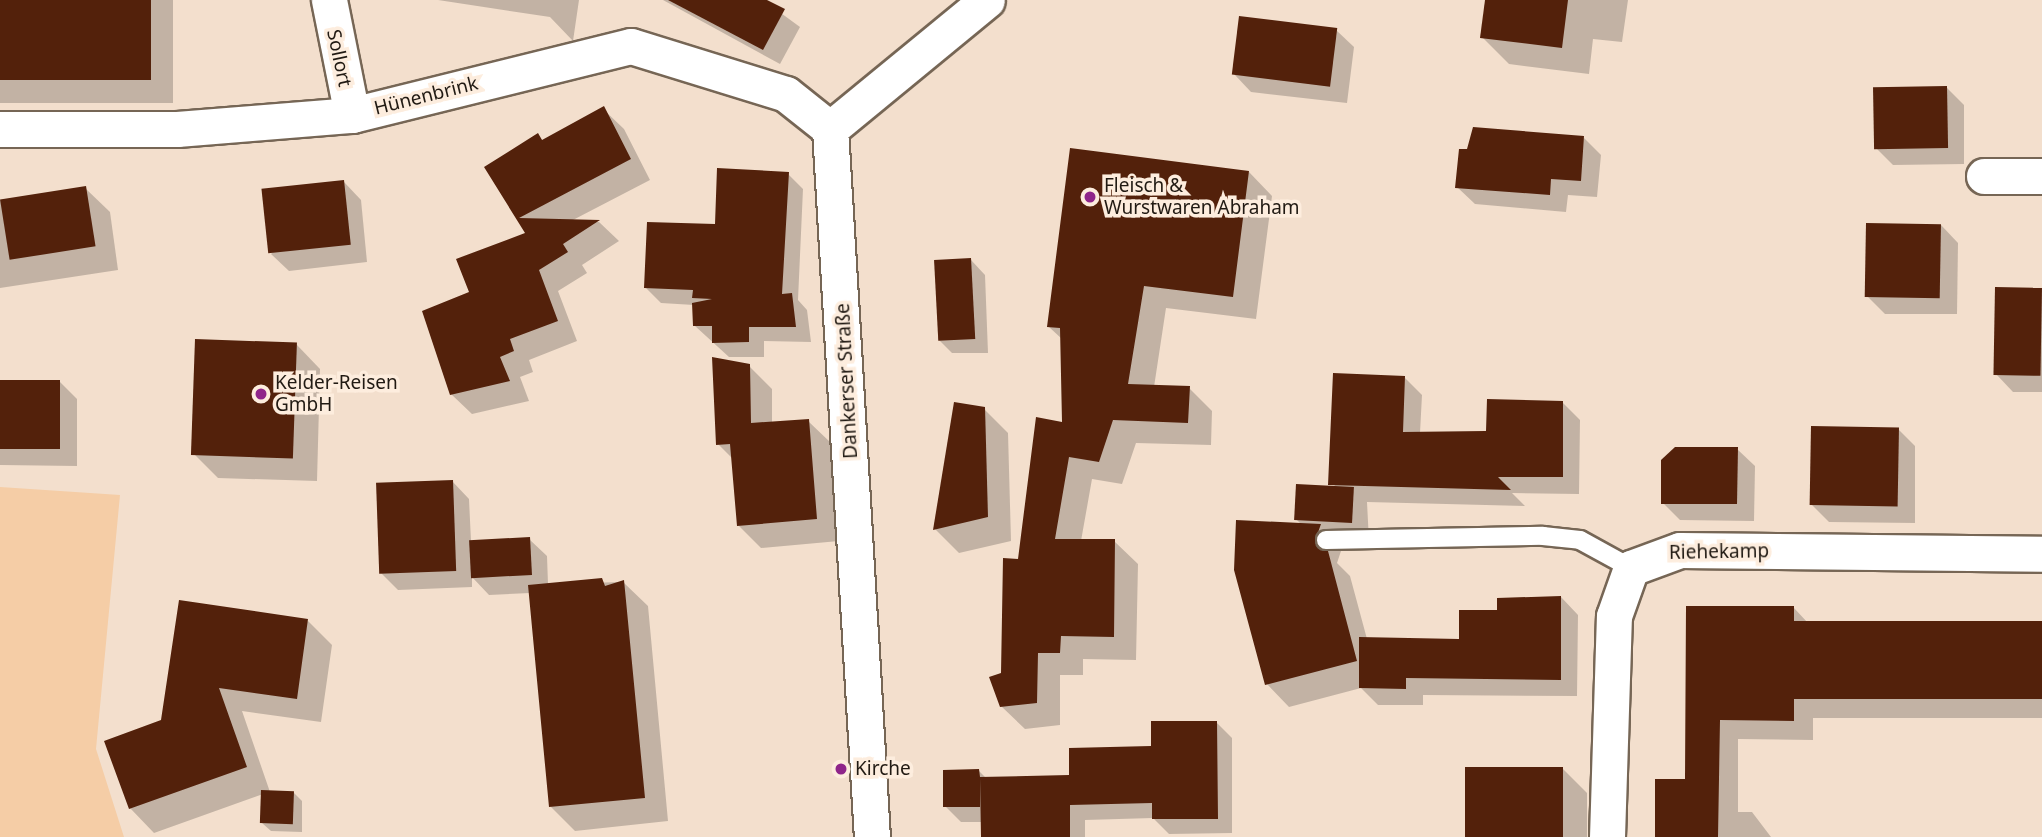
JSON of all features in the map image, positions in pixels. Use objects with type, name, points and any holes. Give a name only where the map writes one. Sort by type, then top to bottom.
[{"type":"street","name":"Sollort","points":[[329,0],[352,115]]},
{"type":"street","points":[[830,128],[987,0]]},
{"type":"street","name":"Hünenbrink","points":[[0,129],[177,129],[352,115],[631,46],[786,94],[830,128]]},
{"type":"street","name":"Dankerser Straße","points":[[830,128],[872,837]]},
{"type":"street","points":[[1984,176],[2042,176]]},
{"type":"street","name":"Riehekamp","points":[[1631,569],[1653,555],[1681,550],[2042,554]]},
{"type":"street","points":[[1607,837],[1614,616],[1631,569]]},
{"type":"lane","points":[[1326,540],[1543,536],[1580,540],[1631,569]]},
{"type":"shaded area","points":[[0,487],[120,495],[96,749],[124,837],[0,837]]},
{"type":"building","points":[[0,0],[151,0],[151,80],[0,80]]},
{"type":"building","points":[[668,0],[767,0],[785,9],[763,50]]},
{"type":"building","points":[[1485,0],[1568,0],[1562,48],[1480,38]]},
{"type":"building","points":[[1239,16],[1337,28],[1330,87],[1232,75]]},
{"type":"building","points":[[1947,86],[1948,148],[1874,149],[1873,87]]},
{"type":"building","points":[[604,106],[631,159],[519,218],[600,220],[563,244],[568,252],[539,270],[558,321],[510,339],[514,351],[500,357],[510,381],[450,395],[422,311],[469,292],[456,259],[525,233],[484,167],[538,133],[542,140]]},
{"type":"building","points":[[1473,127],[1584,136],[1581,181],[1551,179],[1550,195],[1455,188],[1459,149],[1467,149]]},
{"type":"building","points":[[1070,148],[1249,171],[1233,297],[1144,286],[1128,384],[1190,386],[1188,423],[1113,420],[1099,462],[1069,457],[1055,539],[1115,539],[1114,637],[1061,636],[1060,653],[1038,653],[1037,703],[1000,707],[989,677],[1001,673],[1003,558],[1018,559],[1036,417],[1062,422],[1060,328],[1047,327]]},
{"type":"building","points":[[717,168],[789,172],[782,294],[792,293],[796,327],[749,327],[749,342],[712,343],[712,326],[693,326],[692,303],[712,299],[692,298],[693,290],[644,288],[647,222],[715,224]]},
{"type":"building","points":[[344,180],[351,245],[268,253],[261,189]]},
{"type":"building","points":[[86,186],[96,246],[10,260],[0,200]]},
{"type":"building","points":[[1866,223],[1941,224],[1940,298],[1865,297]]},
{"type":"building","points":[[971,258],[975,339],[938,341],[934,260]]},
{"type":"building","points":[[1995,287],[2042,288],[2040,376],[1993,375]]},
{"type":"building","points":[[195,339],[297,343],[293,458],[191,455]]},
{"type":"building","points":[[712,357],[750,364],[751,423],[809,419],[817,519],[737,526],[730,444],[716,445]]},
{"type":"building","points":[[1333,373],[1405,376],[1403,432],[1486,431],[1487,399],[1563,401],[1563,477],[1498,477],[1511,490],[1328,485]]},
{"type":"building","points":[[0,380],[60,380],[60,449],[0,449]]},
{"type":"building","points":[[954,402],[985,407],[988,517],[933,530]]},
{"type":"building","points":[[1811,426],[1899,428],[1898,507],[1810,505]]},
{"type":"building","points":[[1675,447],[1738,447],[1737,504],[1661,504],[1661,460]]},
{"type":"building","points":[[453,480],[456,571],[379,574],[376,483]]},
{"type":"building","points":[[1296,484],[1354,487],[1352,523],[1294,520]]},
{"type":"building","points":[[1236,520],[1321,524],[1315,541],[1328,551],[1357,661],[1265,685],[1234,570]]},
{"type":"building","points":[[530,537],[532,575],[471,578],[469,540]]},
{"type":"building","points":[[602,578],[605,586],[624,580],[645,798],[549,807],[528,585]]},
{"type":"building","points":[[1561,596],[1561,680],[1406,678],[1406,689],[1359,688],[1359,637],[1459,639],[1459,610],[1497,610],[1497,598]]},
{"type":"building","points":[[179,600],[308,619],[297,699],[219,688],[247,767],[129,809],[104,741],[161,720]]},
{"type":"building","points":[[1686,606],[1794,606],[1794,621],[2042,621],[2042,699],[1794,699],[1794,721],[1720,720],[1718,837],[1655,837],[1655,779],[1685,779]]},
{"type":"building","points":[[1151,721],[1217,721],[1218,819],[1152,819],[1152,803],[1070,805],[1070,837],[981,837],[980,778],[980,807],[943,807],[943,770],[979,769],[980,777],[1069,775],[1069,748],[1151,746]]},
{"type":"building","points":[[1465,767],[1563,767],[1563,837],[1465,837]]},
{"type":"building","points":[[261,790],[294,791],[293,824],[260,823]]},
{"type":"place","name":"Fleisch & Wurstwaren Abraham","points":[[1090,197]]},
{"type":"place","name":"Kelder-Reisen GmbH","points":[[261,394]]},
{"type":"place","name":"Kirche","points":[[841,769]]}]
